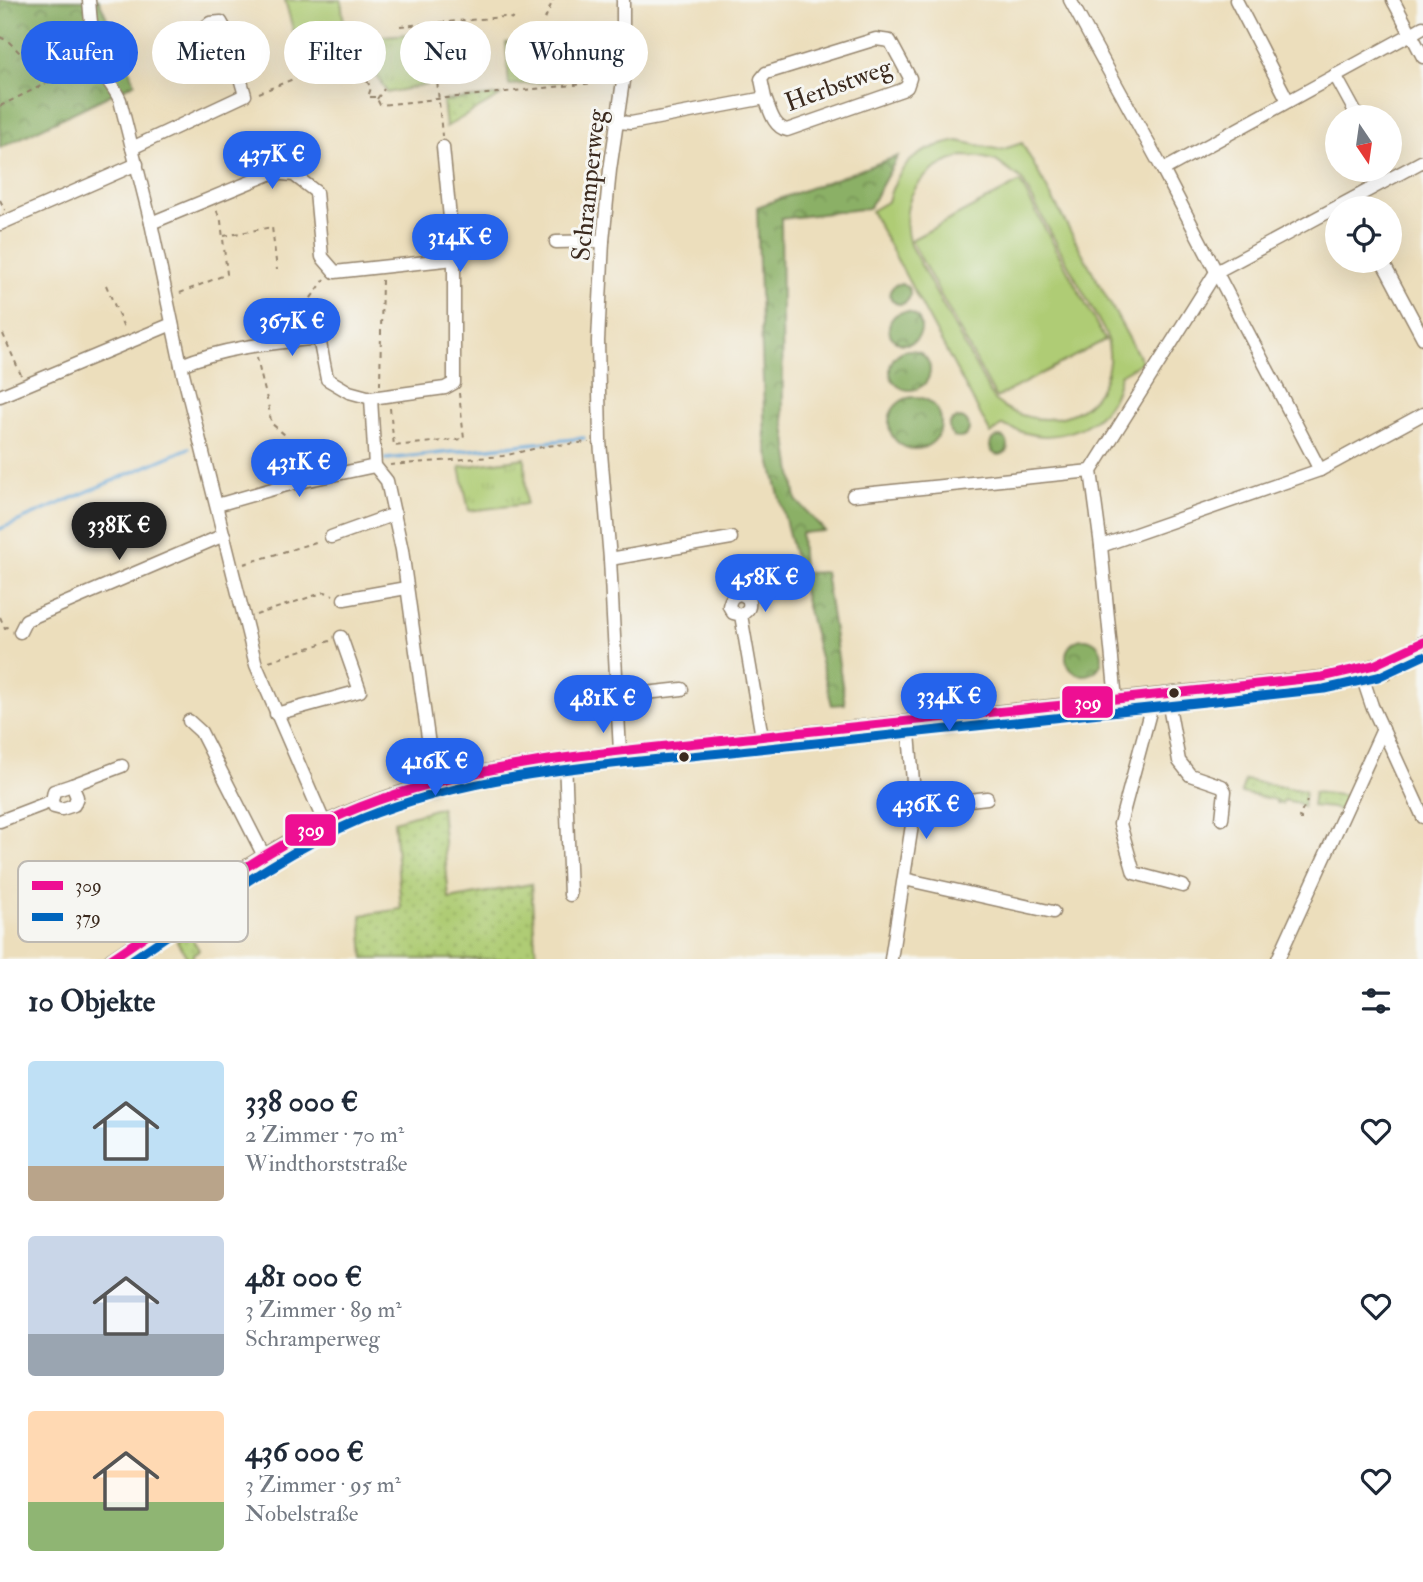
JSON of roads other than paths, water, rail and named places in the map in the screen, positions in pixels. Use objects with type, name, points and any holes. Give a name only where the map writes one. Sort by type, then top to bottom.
[{"type":"street","points":[[89,0],[96,54],[106,78],[120,100],[152,223],[181,365],[256,665],[324,822]]},
{"type":"street","name":"Schramperweg","points":[[620,752],[610,559],[600,441],[598,341],[603,241],[623,81],[623,0]]},
{"type":"street","points":[[1070,0],[1163,170],[1320,470]]},
{"type":"street","points":[[1236,0],[1288,101]]},
{"type":"street","points":[[1393,0],[1417,30],[1423,57]]},
{"type":"street","points":[[1163,170],[1417,30]]},
{"type":"street","name":"Herbstweg","points":[[876,39],[890,41],[910,78],[907,87],[902,90],[787,130],[775,123],[765,98],[761,79],[766,73],[876,39]]},
{"type":"street","points":[[1335,75],[1351,105]]},
{"type":"street","points":[[132,148],[245,95],[242,84]]},
{"type":"street","name":"Herbstweg","points":[[617,122],[631,123],[765,98]]},
{"type":"street","points":[[181,365],[255,346],[319,338],[327,379],[349,392],[380,396],[446,388],[454,383],[454,259],[443,147]]},
{"type":"street","points":[[1402,169],[1423,161]]},
{"type":"street","points":[[0,224],[137,164]]},
{"type":"street","points":[[152,223],[272,173],[294,175],[316,192],[322,257],[334,271],[454,259]]},
{"type":"street","points":[[1362,196],[1378,182]]},
{"type":"street","points":[[1116,700],[1091,471],[1216,272],[1325,218]]},
{"type":"street","points":[[556,242],[603,241]]},
{"type":"street","points":[[1388,273],[1423,338]]},
{"type":"street","points":[[0,396],[172,324]]},
{"type":"street","points":[[380,396],[375,466],[387,481],[402,550],[434,781]]},
{"type":"street","points":[[1101,546],[1320,470],[1423,414]]},
{"type":"street","points":[[217,505],[290,484],[375,466]]},
{"type":"street","points":[[853,495],[1091,471]]},
{"type":"street","points":[[331,537],[395,514]]},
{"type":"street","points":[[20,632],[26,620],[224,535]]},
{"type":"street","points":[[610,559],[731,538]]},
{"type":"street","points":[[344,599],[406,589]]},
{"type":"street","points":[[741,615],[762,737]]},
{"type":"street","points":[[276,715],[360,691],[341,637]]},
{"type":"street","points":[[248,867],[324,822],[388,796],[434,781],[499,767],[1291,681],[1360,670],[1390,660],[1423,642]]},
{"type":"street","points":[[1360,670],[1364,686],[1423,817]]},
{"type":"street","points":[[618,696],[682,689]]},
{"type":"street","points":[[1167,695],[1178,761],[1190,775],[1222,786],[1225,791],[1223,819]]},
{"type":"street","points":[[1148,697],[1150,712],[1120,824],[1133,873],[1183,886]]},
{"type":"street","points":[[189,721],[201,732],[264,856]]},
{"type":"street","points":[[891,959],[915,806],[908,721]]},
{"type":"street","points":[[1278,959],[1383,729]]},
{"type":"street","points":[[565,758],[569,895]]},
{"type":"street","points":[[72,785],[77,797],[74,805],[62,810],[54,807],[51,801],[54,791],[122,766]]},
{"type":"street","points":[[915,806],[987,798]]},
{"type":"street","points":[[0,821],[51,801]]},
{"type":"street","points":[[904,879],[1053,912]]},
{"type":"street","points":[[111,959],[136,942]]},
{"type":"waterway","points":[[386,459],[584,438]]},
{"type":"waterway","points":[[0,529],[189,448]]}]
